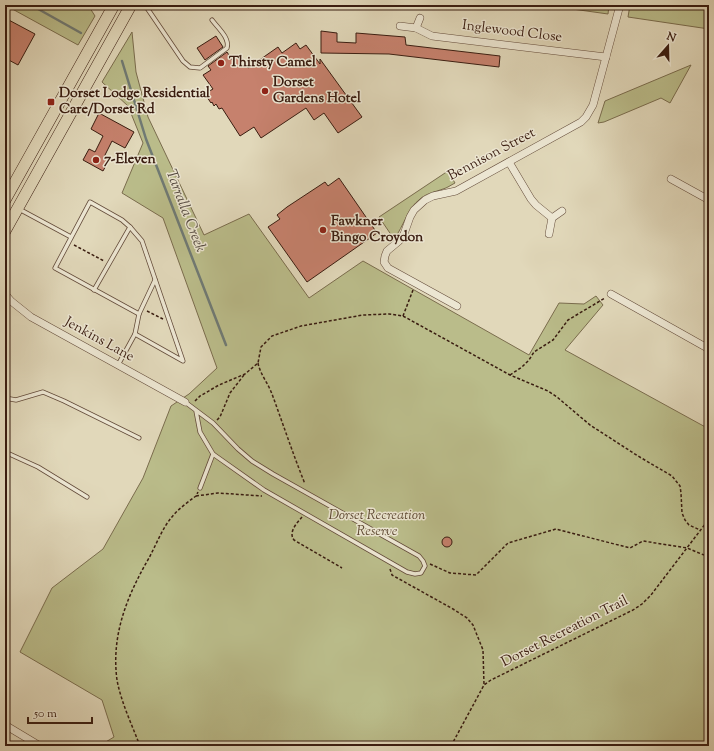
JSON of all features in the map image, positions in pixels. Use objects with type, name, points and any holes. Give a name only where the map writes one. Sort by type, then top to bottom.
[{"type":"main road","points":[[5,200],[114,5]]},
{"type":"main road","points":[[5,231],[131,5]]},
{"type":"main road","points":[[44,131],[57,139]]},
{"type":"street","name":"Bennison Street","points":[[457,306],[388,268],[384,262],[387,251],[399,241],[404,234],[414,210],[425,200],[433,196],[456,191],[581,122],[586,117],[593,105],[620,5]]},
{"type":"street","points":[[416,28],[420,18]]},
{"type":"street","name":"Inglewood Close","points":[[400,26],[416,28],[432,36],[606,57]]},
{"type":"street","points":[[509,162],[531,199],[552,218]]},
{"type":"street","points":[[671,179],[709,200]]},
{"type":"street","points":[[549,234],[552,218],[562,211]]},
{"type":"street","name":"Jenkins Lane","points":[[5,294],[11,301],[31,317],[188,404]]},
{"type":"street","points":[[611,294],[709,349]]},
{"type":"street","points":[[5,725],[33,740],[40,746]]},
{"type":"lane","points":[[145,5],[185,64],[190,67],[200,68],[227,48],[228,44],[226,38],[212,20]]},
{"type":"lane","points":[[135,334],[183,361],[142,241],[122,220],[90,202],[55,268],[139,314]]},
{"type":"lane","points":[[18,208],[71,237]]},
{"type":"lane","points":[[94,290],[130,227]]},
{"type":"lane","points":[[118,365],[135,334],[139,314],[156,280]]},
{"type":"lane","points":[[5,398],[16,400],[43,392],[140,438]]},
{"type":"lane","points":[[188,404],[213,423],[225,437],[252,461],[419,556],[425,566],[421,573],[415,574],[407,572],[304,514],[275,497],[213,454],[200,432],[196,411]]},
{"type":"lane","points":[[5,452],[38,467],[87,497]]},
{"type":"lane","points":[[200,488],[213,454]]},
{"type":"path","points":[[680,5],[709,9]]},
{"type":"path","points":[[68,242],[108,264]]},
{"type":"path","points":[[402,316],[415,283]]},
{"type":"path","points":[[510,375],[522,367],[534,352],[553,340],[568,320],[611,294]]},
{"type":"path","points":[[142,308],[170,323]]},
{"type":"path","points":[[306,493],[305,486],[271,392],[260,370],[258,363],[261,347],[272,336],[301,326],[363,316],[389,314],[402,316],[510,375],[548,391],[558,397],[590,425],[672,476],[680,486],[682,513],[685,520],[689,525],[700,530]]},
{"type":"path","points":[[213,423],[220,417],[230,393],[245,374],[258,363]]},
{"type":"path","points":[[188,404],[219,385],[245,374]]},
{"type":"path","points":[[140,746],[128,718],[118,681],[115,657],[123,612],[136,581],[164,528],[171,517],[196,496],[218,493],[275,497]]},
{"type":"path","points":[[304,514],[296,524],[292,537],[294,540],[342,568]]},
{"type":"path","name":"Dorset Recreation Trail","points":[[484,685],[491,680],[638,607],[651,595],[709,519]]},
{"type":"path","points":[[423,561],[450,573],[476,575],[508,543],[556,529],[630,548],[643,541],[686,548],[704,555]]},
{"type":"path","points":[[388,561],[392,575],[467,618],[473,625],[483,650],[484,685],[451,746]]},
{"type":"path","points":[[148,746],[160,742],[174,742],[186,746]]},
{"type":"green space","points":[[5,5],[88,5],[95,16],[78,45]]},
{"type":"green space","points":[[544,5],[609,5],[608,14]]},
{"type":"green space","points":[[630,5],[709,5],[709,29],[628,17]]},
{"type":"green space","name":"Dorset Recreation Reserve","points":[[132,32],[136,72],[148,117],[204,235],[249,214],[309,298],[363,261],[529,355],[559,303],[584,304],[596,296],[603,305],[565,350],[709,429],[709,746],[99,746],[114,737],[102,700],[20,652],[52,588],[103,549],[143,478],[171,406],[189,394],[217,368],[163,218],[122,193],[143,143],[128,106],[102,82]]},
{"type":"green space","points":[[691,65],[670,103],[661,98],[604,122],[598,123],[605,101]]},
{"type":"green space","points":[[448,171],[455,183],[446,188],[425,195],[420,199],[412,208],[394,239],[379,217]]},
{"type":"building","points":[[5,18],[35,34],[18,65],[5,58]]},
{"type":"building","points":[[321,31],[337,33],[337,42],[356,43],[356,33],[405,37],[406,45],[500,56],[499,67],[389,54],[321,53]]},
{"type":"building","points":[[216,36],[223,47],[205,60],[197,48]]},
{"type":"building","points":[[296,43],[300,49],[306,45],[320,64],[320,59],[362,117],[338,133],[324,113],[314,120],[306,108],[261,138],[254,127],[240,136],[222,108],[219,109],[216,104],[214,106],[207,97],[208,96],[206,93],[213,89],[203,75],[211,70],[208,66],[227,52],[232,60],[240,55],[248,68],[278,47],[282,53]]},
{"type":"building","points":[[99,113],[134,132],[125,148],[112,141],[104,157],[109,160],[103,171],[83,160],[89,149],[95,152],[103,136],[91,129]]},
{"type":"building","name":"Fawkner Bingo Croydon","points":[[339,178],[377,233],[307,282],[268,227],[280,219],[277,215],[287,207],[325,182],[328,186]]},
{"type":"building","points":[[445,537],[449,537],[451,538],[451,546],[445,547],[442,544],[442,540]]},
{"type":"waterway","name":"Tarralla Creek","points":[[31,5],[81,33]]},
{"type":"waterway","name":"Tarralla Creek","points":[[122,61],[146,139],[226,345]]},
{"type":"place","name":"Thirsty Camel","points":[[221,63]]},
{"type":"place","name":"Dorset Gardens Hotel","points":[[265,91]]},
{"type":"place","name":"Dorset Lodge Residential Care/Dorset Rd","points":[[51,102]]},
{"type":"place","name":"7-Eleven","points":[[96,160]]},
{"type":"place","name":"Fawkner Bingo Croydon","points":[[323,230]]}]
